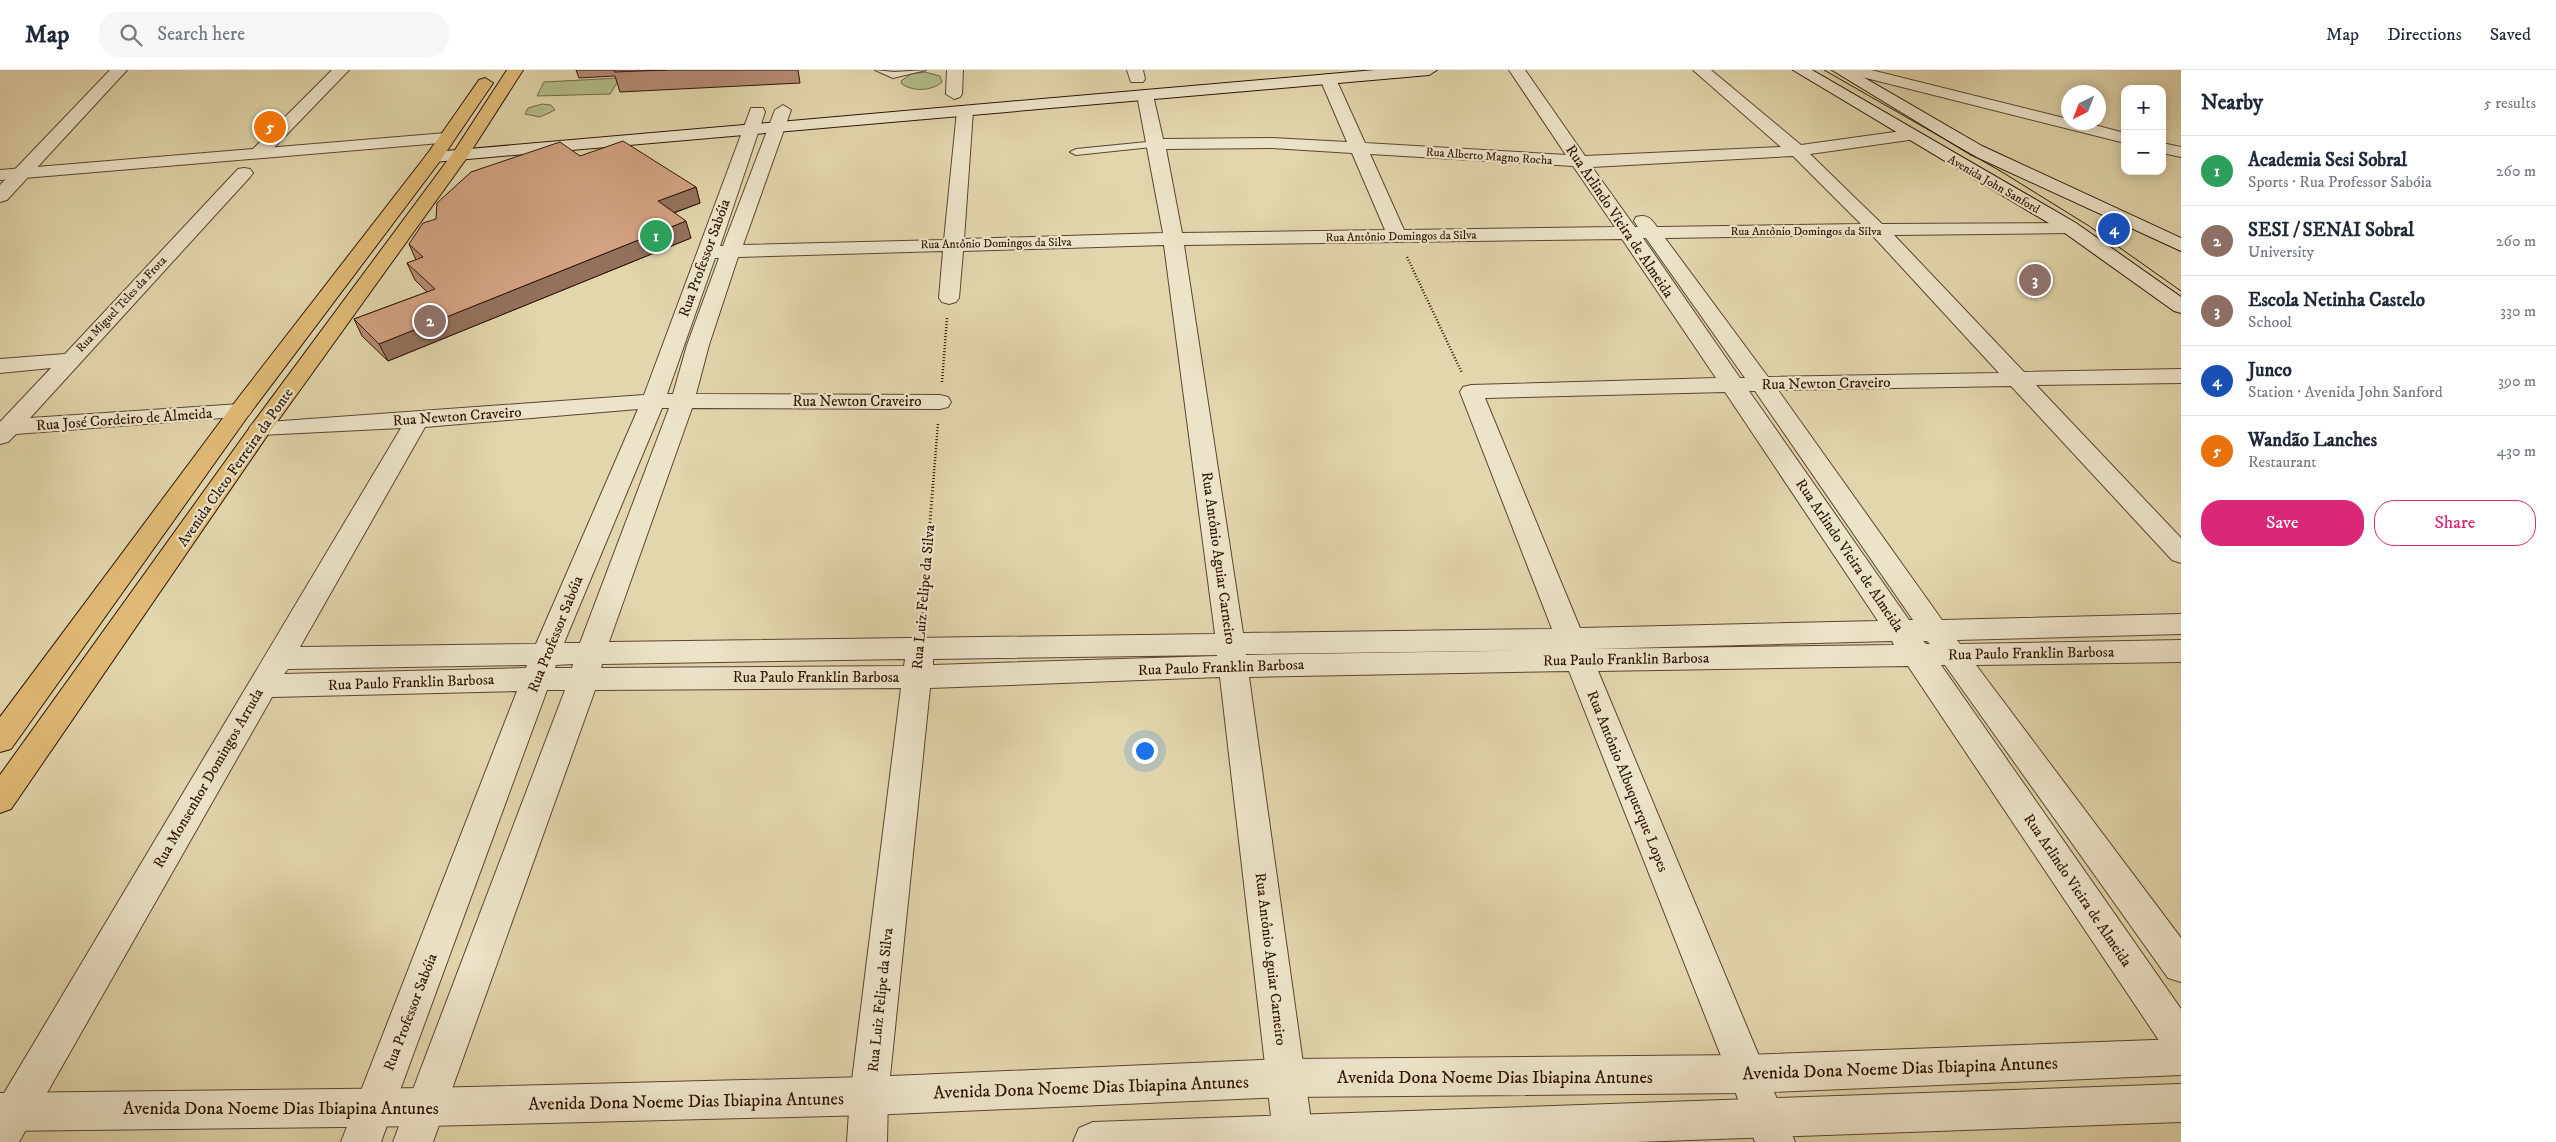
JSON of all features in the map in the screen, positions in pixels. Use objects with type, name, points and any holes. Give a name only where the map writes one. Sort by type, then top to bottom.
[{"type":"main road","points":[[460,144],[495,70]]},
{"type":"main road","points":[[460,144],[516,70]]},
{"type":"main road","name":"Avenida Cleto Ferreira da Ponte","points":[[0,740],[240,411],[460,144]]},
{"type":"main road","name":"Avenida Cleto Ferreira da Ponte","points":[[0,800],[460,144]]},
{"type":"street","points":[[0,189],[19,174],[119,70]]},
{"type":"street","name":"Rua Miguel Teles da Frota","points":[[4,432],[68,360],[255,166],[341,70]]},
{"type":"street","points":[[954,94],[955,70]]},
{"type":"street","points":[[1185,75],[1252,70]]},
{"type":"street","points":[[19,174],[255,166],[460,144],[762,118],[965,111],[1429,70]]},
{"type":"street","name":"Rua Arlindo Vieira de Almeida","points":[[1517,70],[1591,162],[1640,232],[1761,384],[1836,487],[1934,629],[2181,966]]},
{"type":"street","name":"Rua Arlindo Vieira de Almeida","points":[[1536,70],[1591,162]]},
{"type":"street","points":[[1701,70],[1797,151],[1878,231],[2181,554]]},
{"type":"street","name":"Avenida John Sanford","points":[[1801,70],[2069,227],[2177,301]]},
{"type":"street","name":"Avenida John Sanford","points":[[1840,70],[1976,150],[2181,245]]},
{"type":"street","points":[[1852,70],[2121,137]]},
{"type":"street","points":[[1118,81],[1136,74],[1156,77]]},
{"type":"street","points":[[1328,80],[1397,236]]},
{"type":"street","points":[[1079,84],[1086,100]]},
{"type":"street","points":[[935,96],[973,93]]},
{"type":"street","name":"Rua Antônio Aguiar Carneiro","points":[[1145,95],[1157,144],[1173,239],[1233,655],[1293,1138]]},
{"type":"street","points":[[762,118],[802,108]]},
{"type":"street","points":[[949,298],[965,111]]},
{"type":"street","name":"Rua Professor Sabóia","points":[[361,1142],[541,666],[652,401],[685,345],[720,251],[762,118]]},
{"type":"street","name":"Rua Alberto Magno Rocha","points":[[1157,144],[1252,143],[1591,162],[1797,151],[1909,135]]},
{"type":"street","points":[[410,159],[460,144]]},
{"type":"street","points":[[2166,149],[2181,152]]},
{"type":"street","points":[[215,175],[255,166]]},
{"type":"street","points":[[0,189],[31,191]]},
{"type":"street","name":"Rua Antônio Domingos da Silva","points":[[720,251],[1173,239],[2069,227]]},
{"type":"street","name":"Rua Arlindo Vieira de Almeida","points":[[1640,232],[1731,384],[1804,486],[2181,1041]]},
{"type":"street","name":"Rua Professor Sabóia","points":[[414,1142],[683,400],[685,345]]},
{"type":"street","points":[[0,366],[68,360]]},
{"type":"street","name":"Rua Newton Craveiro","points":[[1471,392],[1731,384],[2181,376]]},
{"type":"street","name":"Rua Antônio Albuquerque Lopes","points":[[1471,392],[1746,1074],[1771,1131]]},
{"type":"street","name":"Rua Newton Craveiro","points":[[261,428],[417,420],[652,401],[940,402]]},
{"type":"street","name":"Rua José Cordeiro de Almeida","points":[[4,432],[240,411]]},
{"type":"street","name":"Rua Monsenhor Domingos Arruda","points":[[5,1120],[417,420]]},
{"type":"street","points":[[1804,486],[1836,487]]},
{"type":"street","name":"Rua Paulo Franklin Barbosa","points":[[1909,642],[1934,629],[2181,624]]},
{"type":"street","name":"Rua Paulo Franklin Barbosa","points":[[277,658],[587,666],[918,662],[1909,642],[1954,654],[2181,650]]},
{"type":"street","name":"Rua Luiz Felipe da Silva","points":[[867,1142],[870,1096],[918,662]]},
{"type":"street","name":"Rua Paulo Franklin Barbosa","points":[[261,686],[541,666]]},
{"type":"street","points":[[2014,796],[2058,797]]},
{"type":"street","points":[[2080,892],[2127,891]]},
{"type":"street","name":"Avenida Dona Noeme Dias Ibiapina Antunes","points":[[5,1120],[375,1107],[870,1096],[1286,1078],[1746,1074],[2181,1058]]},
{"type":"street","points":[[1093,1142],[1771,1131],[2181,1103]]},
{"type":"lane","points":[[880,70],[893,75],[921,70]]},
{"type":"lane","points":[[1076,152],[1157,144]]},
{"type":"path","points":[[1397,236],[1471,392]]},
{"type":"path","name":"Rua Luiz Felipe da Silva","points":[[918,662],[949,298]]},
{"type":"green space","points":[[925,72],[940,76],[942,82],[928,89],[911,88],[902,84],[901,81],[911,74]]},
{"type":"green space","points":[[620,78],[610,94],[537,96],[544,82]]},
{"type":"green space","points":[[542,104],[551,105],[555,110],[540,117],[525,114],[528,108]]},
{"type":"building","points":[[615,70],[667,70],[614,72]]},
{"type":"building","points":[[623,141],[696,187],[658,201],[686,221],[379,344],[354,319],[435,289],[407,263],[423,257],[409,244],[423,223],[436,219],[437,203],[471,172],[560,142],[580,156]]},
{"type":"tram line","points":[[1824,70],[2002,172],[2089,226],[2181,291]]},
{"type":"place","name":"Wandão Lanches","points":[[270,127]]},
{"type":"place","name":"Junco","points":[[2114,229]]},
{"type":"place","name":"Academia Sesi Sobral","points":[[656,236]]},
{"type":"place","name":"Escola Netinha Castelo","points":[[2035,280]]},
{"type":"place","name":"SESI / SENAI Sobral","points":[[430,321]]}]
